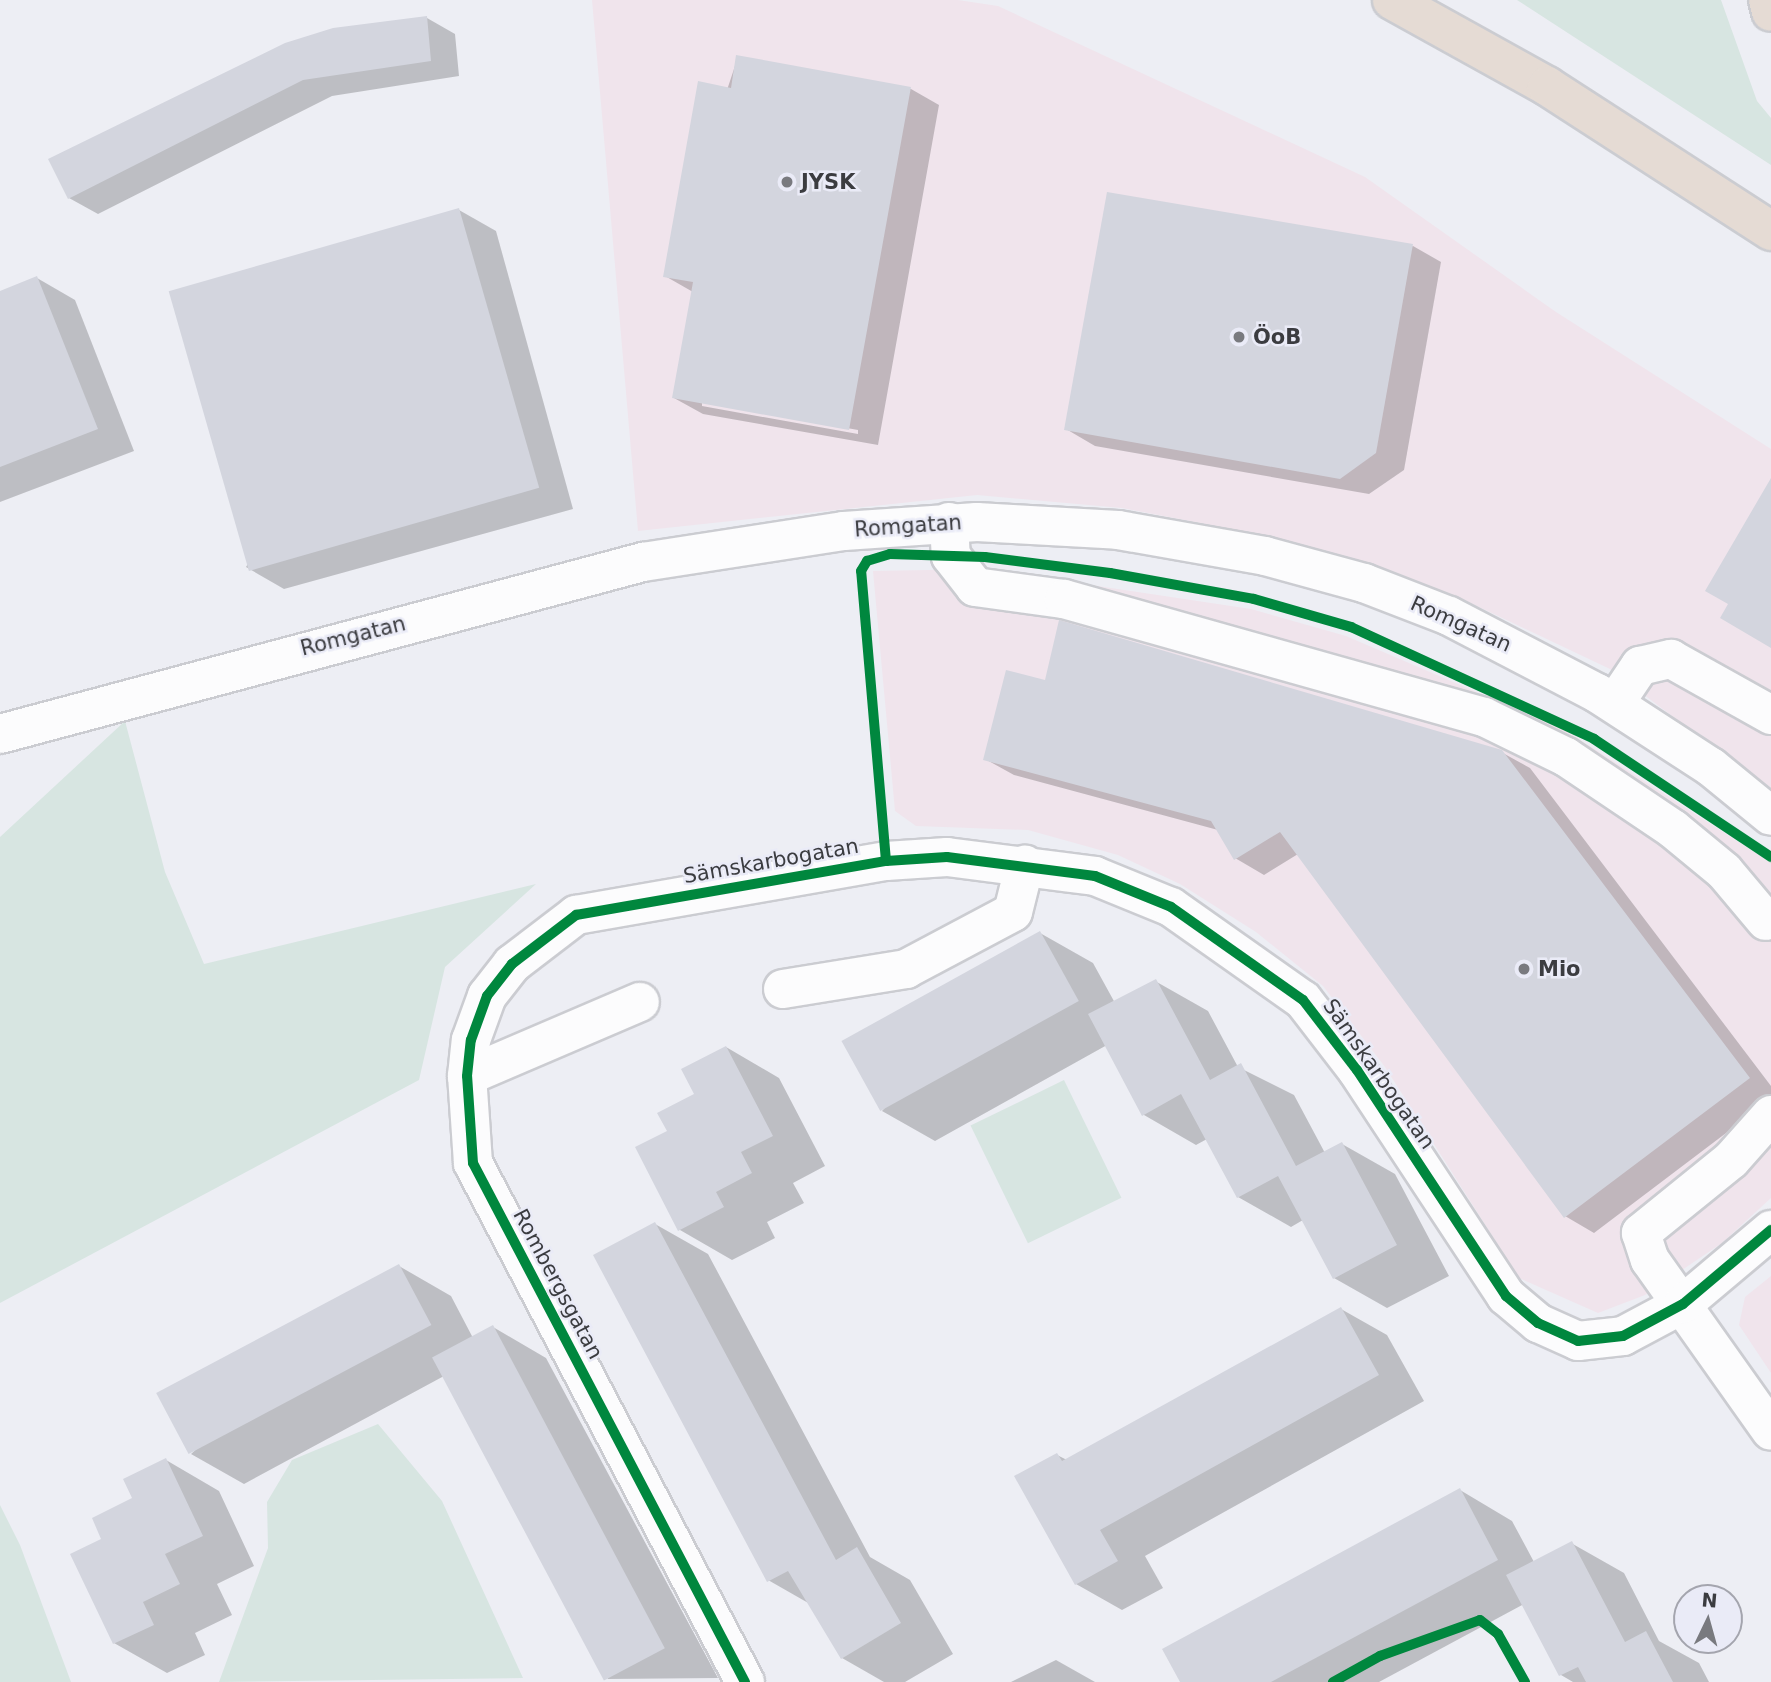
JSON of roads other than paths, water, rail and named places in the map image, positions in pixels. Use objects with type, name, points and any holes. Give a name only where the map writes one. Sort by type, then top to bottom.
[{"type":"highway","points":[[1392,0],[1548,86],[1771,231]]},
{"type":"highway","points":[[1768,0],[1771,12]]},
{"type":"street","name":"Romgatan","points":[[0,734],[643,562],[845,531],[949,522],[1118,530],[1364,583],[1472,627],[1615,703],[1771,816]]},
{"type":"street","points":[[949,522],[951,556],[975,587],[1064,599],[1484,717],[1566,757],[1672,829],[1724,871],[1769,921]]},
{"type":"street","points":[[1615,703],[1640,666],[1671,659],[1771,715]]},
{"type":"street","name":"Sämskarbogatan","points":[[576,915],[886,861],[1025,864],[1095,876],[1171,906],[1303,1000],[1357,1070],[1506,1296],[1538,1322],[1578,1341],[1623,1336],[1683,1304]]},
{"type":"street","points":[[783,989],[906,969],[1013,912],[1025,864]]},
{"type":"street","name":"Rombergsgatan","points":[[576,915],[512,964],[487,996],[471,1040],[467,1076],[473,1163],[746,1682]]},
{"type":"street","points":[[467,1076],[640,1002]]},
{"type":"street","points":[[1771,1115],[1731,1160],[1641,1233],[1641,1246],[1771,1431]]},
{"type":"street","points":[[1683,1304],[1771,1230]]},
{"type":"place","name":"JYSK","points":[[787,182]]},
{"type":"place","name":"ÖoB","points":[[1239,337]]},
{"type":"place","name":"Mio","points":[[1524,969]]}]
